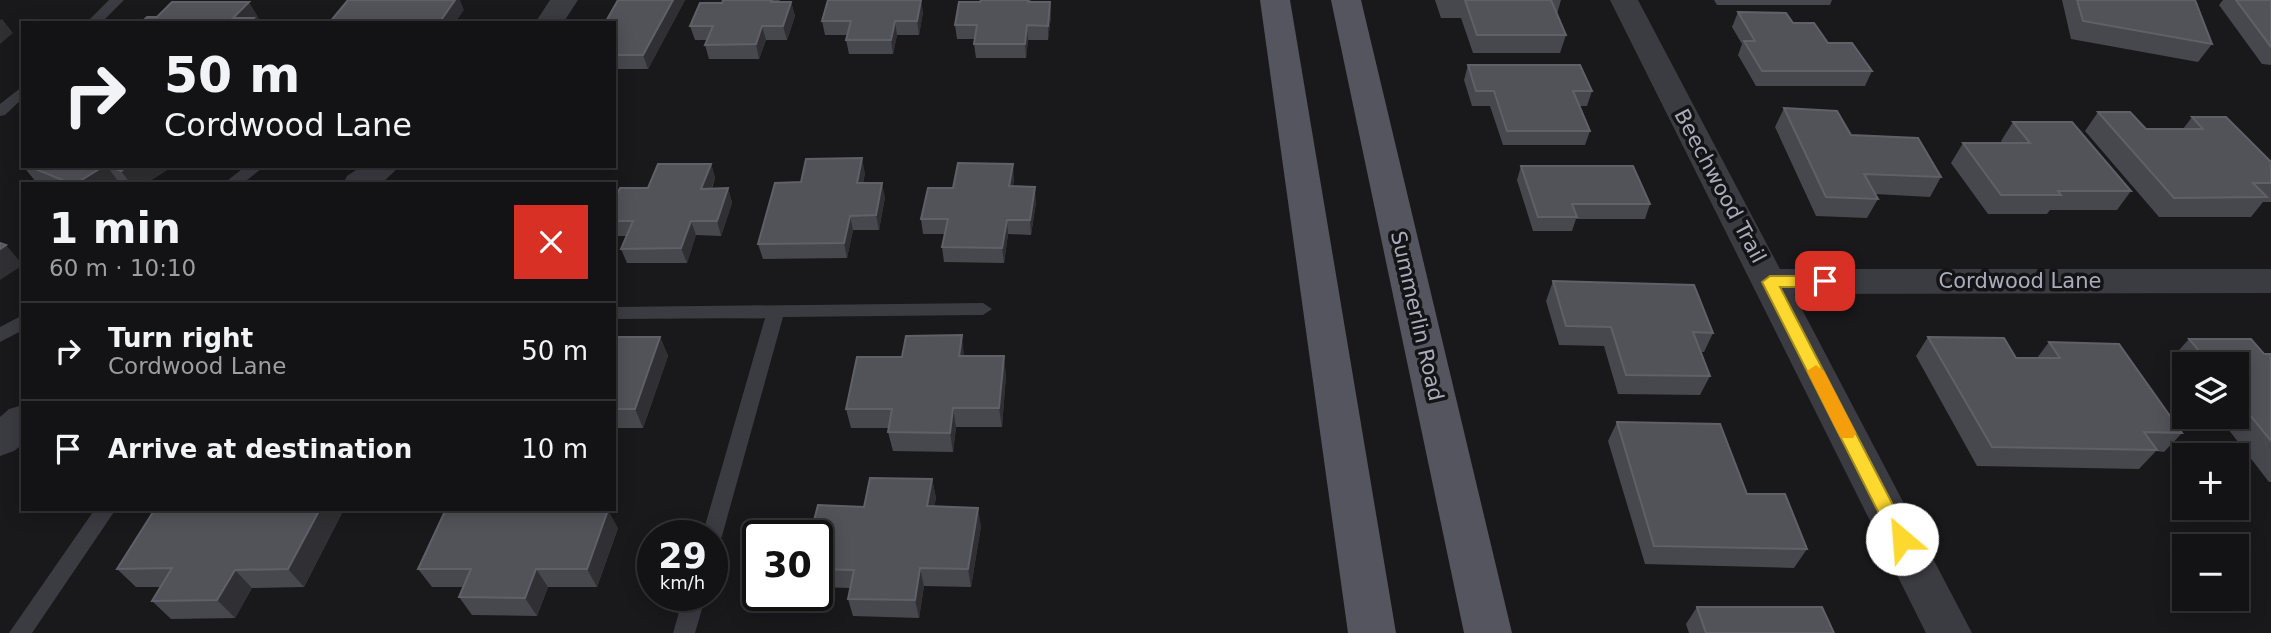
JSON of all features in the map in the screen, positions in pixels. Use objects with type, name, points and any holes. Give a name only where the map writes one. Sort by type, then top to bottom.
[{"type":"main road","points":[[1275,0],[1372,633]]},
{"type":"main road","name":"Summerlin Road","points":[[1346,0],[1488,633]]},
{"type":"street","points":[[550,21],[564,0]]},
{"type":"street","name":"Beechwood Trail","points":[[1624,0],[1949,633]]},
{"type":"street","points":[[362,182],[381,168]]},
{"type":"street","name":"Cordwood Lane","points":[[1770,282],[2271,281]]},
{"type":"street","points":[[0,440],[21,422]]},
{"type":"lane","points":[[95,21],[117,0]]},
{"type":"lane","points":[[0,112],[21,92]]},
{"type":"lane","points":[[234,182],[254,168]]},
{"type":"lane","points":[[616,313],[983,309]]},
{"type":"lane","points":[[717,520],[776,311]]},
{"type":"lane","points":[[0,336],[21,322]]},
{"type":"lane","points":[[20,633],[105,511]]},
{"type":"lane","points":[[684,633],[690,611]]},
{"type":"building","points":[[348,0],[455,0],[440,21],[331,21]]},
{"type":"building","points":[[618,0],[673,0],[643,55],[616,55],[616,21],[606,21]]},
{"type":"building","points":[[723,0],[791,2],[783,26],[762,26],[756,44],[705,45],[713,26],[690,26],[700,3],[722,3]]},
{"type":"building","points":[[828,0],[921,0],[917,21],[895,21],[891,40],[846,40],[851,21],[822,21]]},
{"type":"building","points":[[1465,0],[1551,0],[1566,35],[1477,35]]},
{"type":"building","points":[[2077,0],[2195,0],[2212,44],[2083,21]]},
{"type":"building","points":[[2236,0],[2271,0],[2271,47]]},
{"type":"building","points":[[172,2],[249,2],[233,18],[254,18],[252,21],[143,21],[147,17],[157,17]]},
{"type":"building","points":[[959,2],[1050,2],[1048,26],[1027,25],[1025,44],[974,44],[977,25],[955,25]]},
{"type":"building","points":[[1738,12],[1786,13],[1793,23],[1814,23],[1828,43],[1852,43],[1872,71],[1762,71],[1744,41],[1755,41]]},
{"type":"building","points":[[1468,65],[1580,65],[1592,91],[1573,91],[1590,131],[1507,131],[1494,91],[1476,91]]},
{"type":"building","points":[[1784,108],[1837,111],[1851,135],[1918,138],[1941,177],[1864,174],[1878,199],[1826,197]]},
{"type":"building","points":[[2098,112],[2130,112],[2146,129],[2203,129],[2192,117],[2226,117],[2271,162],[2271,183],[2253,183],[2267,197],[2174,198]]},
{"type":"building","points":[[2013,122],[2072,122],[2131,191],[2058,191],[2061,195],[2001,195],[1963,143],[2030,143]]},
{"type":"building","points":[[862,158],[857,183],[882,183],[876,215],[850,216],[844,243],[758,244],[775,183],[801,182],[806,159]]},
{"type":"building","points":[[958,163],[1013,164],[1009,186],[1035,187],[1030,220],[1007,220],[1002,248],[942,247],[948,219],[921,219],[928,188],[953,188]]},
{"type":"building","points":[[658,164],[711,164],[701,189],[728,188],[717,221],[691,221],[681,248],[621,249],[633,221],[616,221],[616,197],[620,188],[648,188]]},
{"type":"building","points":[[1521,166],[1633,166],[1650,204],[1572,204],[1577,217],[1538,217]]},
{"type":"building","points":[[33,168],[101,168],[78,182],[67,182]]},
{"type":"building","points":[[1553,281],[1694,285],[1713,333],[1693,332],[1710,376],[1626,375],[1611,327],[1566,326]]},
{"type":"building","points":[[962,335],[959,356],[1004,356],[999,408],[953,408],[950,433],[888,432],[892,409],[846,409],[857,357],[902,357],[906,336]]},
{"type":"building","points":[[616,337],[660,337],[635,409],[616,409]]},
{"type":"building","points":[[1928,337],[2004,338],[2016,358],[2060,358],[2049,342],[2119,344],[2172,419],[2172,429],[2179,429],[2182,433],[2144,432],[2157,450],[1992,447]]},
{"type":"building","points":[[2189,339],[2251,339],[2264,354],[2271,354],[2271,441],[2249,414],[2249,352],[2200,352]]},
{"type":"building","points":[[1617,422],[1720,424],[1747,494],[1785,494],[1807,549],[1654,546]]},
{"type":"building","points":[[870,478],[932,479],[927,506],[978,508],[968,569],[920,568],[915,600],[848,599],[854,570],[833,569],[833,520],[814,520],[818,505],[864,507]]},
{"type":"building","points":[[154,511],[319,511],[288,569],[235,570],[217,600],[152,601],[172,568],[117,569]]},
{"type":"building","points":[[445,511],[608,511],[587,569],[536,569],[525,598],[459,597],[471,569],[418,569]]},
{"type":"building","points":[[1697,607],[1822,607],[1834,633],[1706,633]]},
{"type":"slow traffic","points":[[1816,371],[1847,433]]},
{"type":"route","points":[[1825,281],[1770,282],[1902,539]]}]
